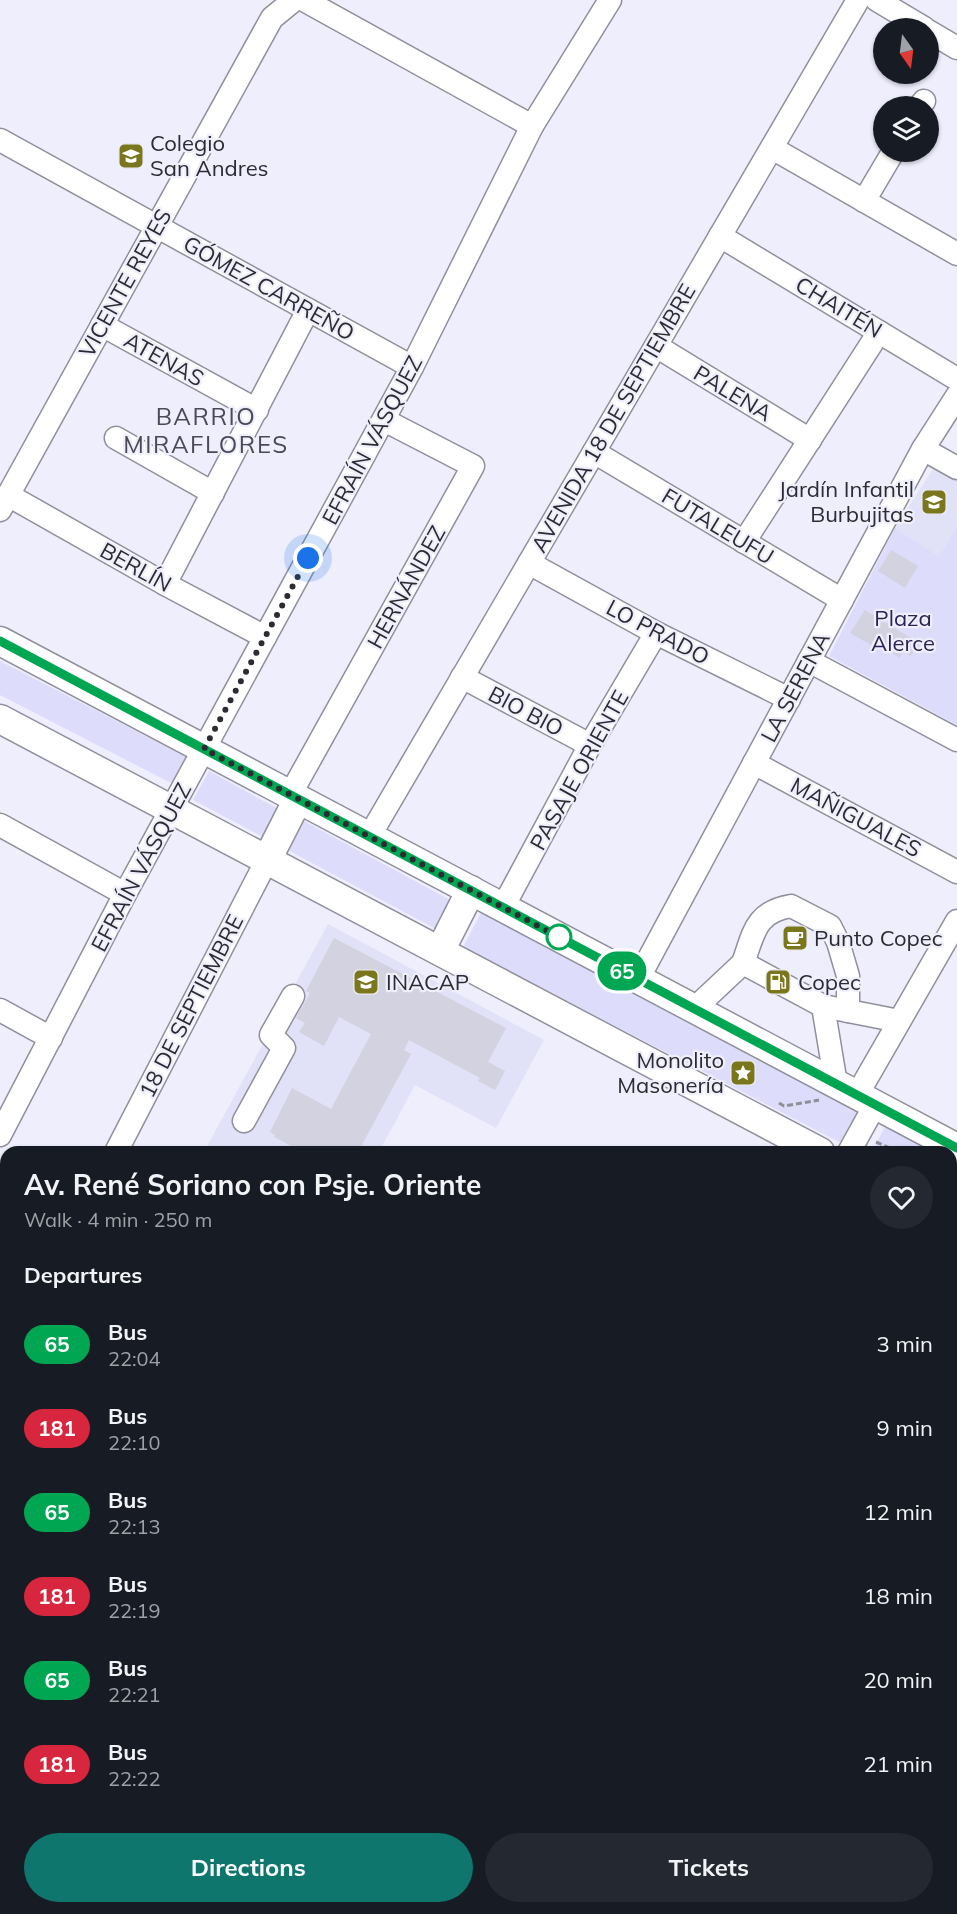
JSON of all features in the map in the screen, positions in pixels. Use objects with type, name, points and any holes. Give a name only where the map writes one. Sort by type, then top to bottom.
[{"type":"main road","points":[[0,641],[953,1146]]},
{"type":"main road","points":[[0,718],[809,1146]]},
{"type":"main road","points":[[267,860],[294,797]]},
{"type":"main road","points":[[440,951],[471,890]]},
{"type":"street","name":"EFRAÍN VÁSQUEZ","points":[[0,1135],[125,894],[412,367],[532,126],[610,0]]},
{"type":"street","name":"AVENIDA 18 DE SEPTIEMBRE","points":[[369,837],[858,0]]},
{"type":"street","points":[[877,0],[907,18]]},
{"type":"street","points":[[284,6],[532,126]]},
{"type":"street","name":"VICENTE REYES","points":[[5,492],[284,6]]},
{"type":"street","points":[[939,37],[957,48]]},
{"type":"street","name":"GÓMEZ CARREÑO","points":[[0,140],[412,367]]},
{"type":"street","points":[[772,148],[956,252]]},
{"type":"street","points":[[864,201],[887,162]]},
{"type":"street","name":"CHAITÉN","points":[[720,236],[957,379]]},
{"type":"street","points":[[165,584],[308,310]]},
{"type":"street","name":"ATENAS","points":[[102,325],[257,410]]},
{"type":"street","points":[[744,542],[879,332]]},
{"type":"street","name":"PALENA","points":[[656,346],[810,440]]},
{"type":"street","name":"LA SERENA","points":[[638,979],[923,449],[957,396]]},
{"type":"street","name":"HERNÁNDEZ","points":[[294,797],[473,466],[384,420]]},
{"type":"street","points":[[116,438],[213,493]]},
{"type":"street","points":[[923,449],[957,468]]},
{"type":"street","name":"FUTALEUFU","points":[[594,452],[842,600]]},
{"type":"street","name":"BERLÍN","points":[[5,492],[165,584],[265,637]]},
{"type":"street","name":"LO PRADO","points":[[529,563],[656,633],[789,699]]},
{"type":"street","name":"PASAJE ORIENTE","points":[[503,907],[591,745],[656,633]]},
{"type":"street","points":[[809,661],[957,740]]},
{"type":"street","name":"BIO BIO","points":[[462,676],[591,745]]},
{"type":"street","name":"MAÑIGUALES","points":[[754,763],[957,872]]},
{"type":"street","points":[[0,825],[125,894]]},
{"type":"street","name":"18 DE SEPTIEMBRE","points":[[119,1146],[267,860]]},
{"type":"street","points":[[694,1009],[743,963],[757,925],[774,911],[792,906],[830,926],[844,958],[848,976],[848,1011]]},
{"type":"street","points":[[856,1095],[957,921]]},
{"type":"street","points":[[743,963],[823,1006],[899,1022]]},
{"type":"street","points":[[244,1121],[284,1048],[271,1035],[293,996]]},
{"type":"street","points":[[823,1006],[856,1095],[854,1143]]},
{"type":"street","points":[[0,1010],[51,1038]]},
{"type":"path","points":[[854,1143],[869,1146]]},
{"type":"shaded area","name":"Jardín Infantil Burbujitas","points":[[935,466],[957,478],[957,526],[939,556],[895,528]]},
{"type":"shaded area","name":"INACAP","points":[[328,924],[544,1040],[496,1128],[415,1085],[382,1146],[207,1146]]},
{"type":"green space","name":"Plaza Alerce","points":[[957,526],[957,725],[829,656],[895,528],[939,556]]},
{"type":"green space","points":[[0,661],[188,758],[175,785],[0,695]]},
{"type":"green space","points":[[209,771],[282,811],[267,839],[193,800]]},
{"type":"green space","points":[[298,818],[452,901],[436,929],[282,847]]},
{"type":"green space","points":[[483,909],[861,1105],[841,1143],[463,947]]},
{"type":"green space","points":[[889,1119],[941,1146],[875,1146]]},
{"type":"building","points":[[891,550],[918,566],[905,588],[878,571]]},
{"type":"building","points":[[865,610],[919,643],[911,656],[902,651],[900,658],[873,641],[871,645],[850,633]]},
{"type":"building","name":"INACAP","points":[[334,938],[506,1028],[488,1062],[505,1071],[495,1090],[478,1081],[480,1078],[409,1040],[404,1050],[411,1054],[361,1146],[291,1146],[274,1137],[275,1135],[270,1132],[292,1088],[331,1109],[371,1034],[339,1017],[324,1046],[299,1032],[305,1023],[296,1018],[310,993],[306,991]]},
{"type":"bus line","name":"65","points":[[0,641],[953,1146]]},
{"type":"place","name":"Colegio San Andres","points":[[131,156]]},
{"type":"place","name":"Jardín Infantil Burbujitas","points":[[934,502]]},
{"type":"place","name":"Punto Copec","points":[[795,938]]},
{"type":"place","name":"INACAP","points":[[366,982]]},
{"type":"place","name":"Copec","points":[[778,982]]},
{"type":"place","name":"Monolito Masonería","points":[[743,1073]]},
{"type":"district","name":"BARRIO MIRAFLORES","points":[[206,430]]},
{"type":"route","points":[[308,558],[204,749],[561,938],[559,937]]}]
